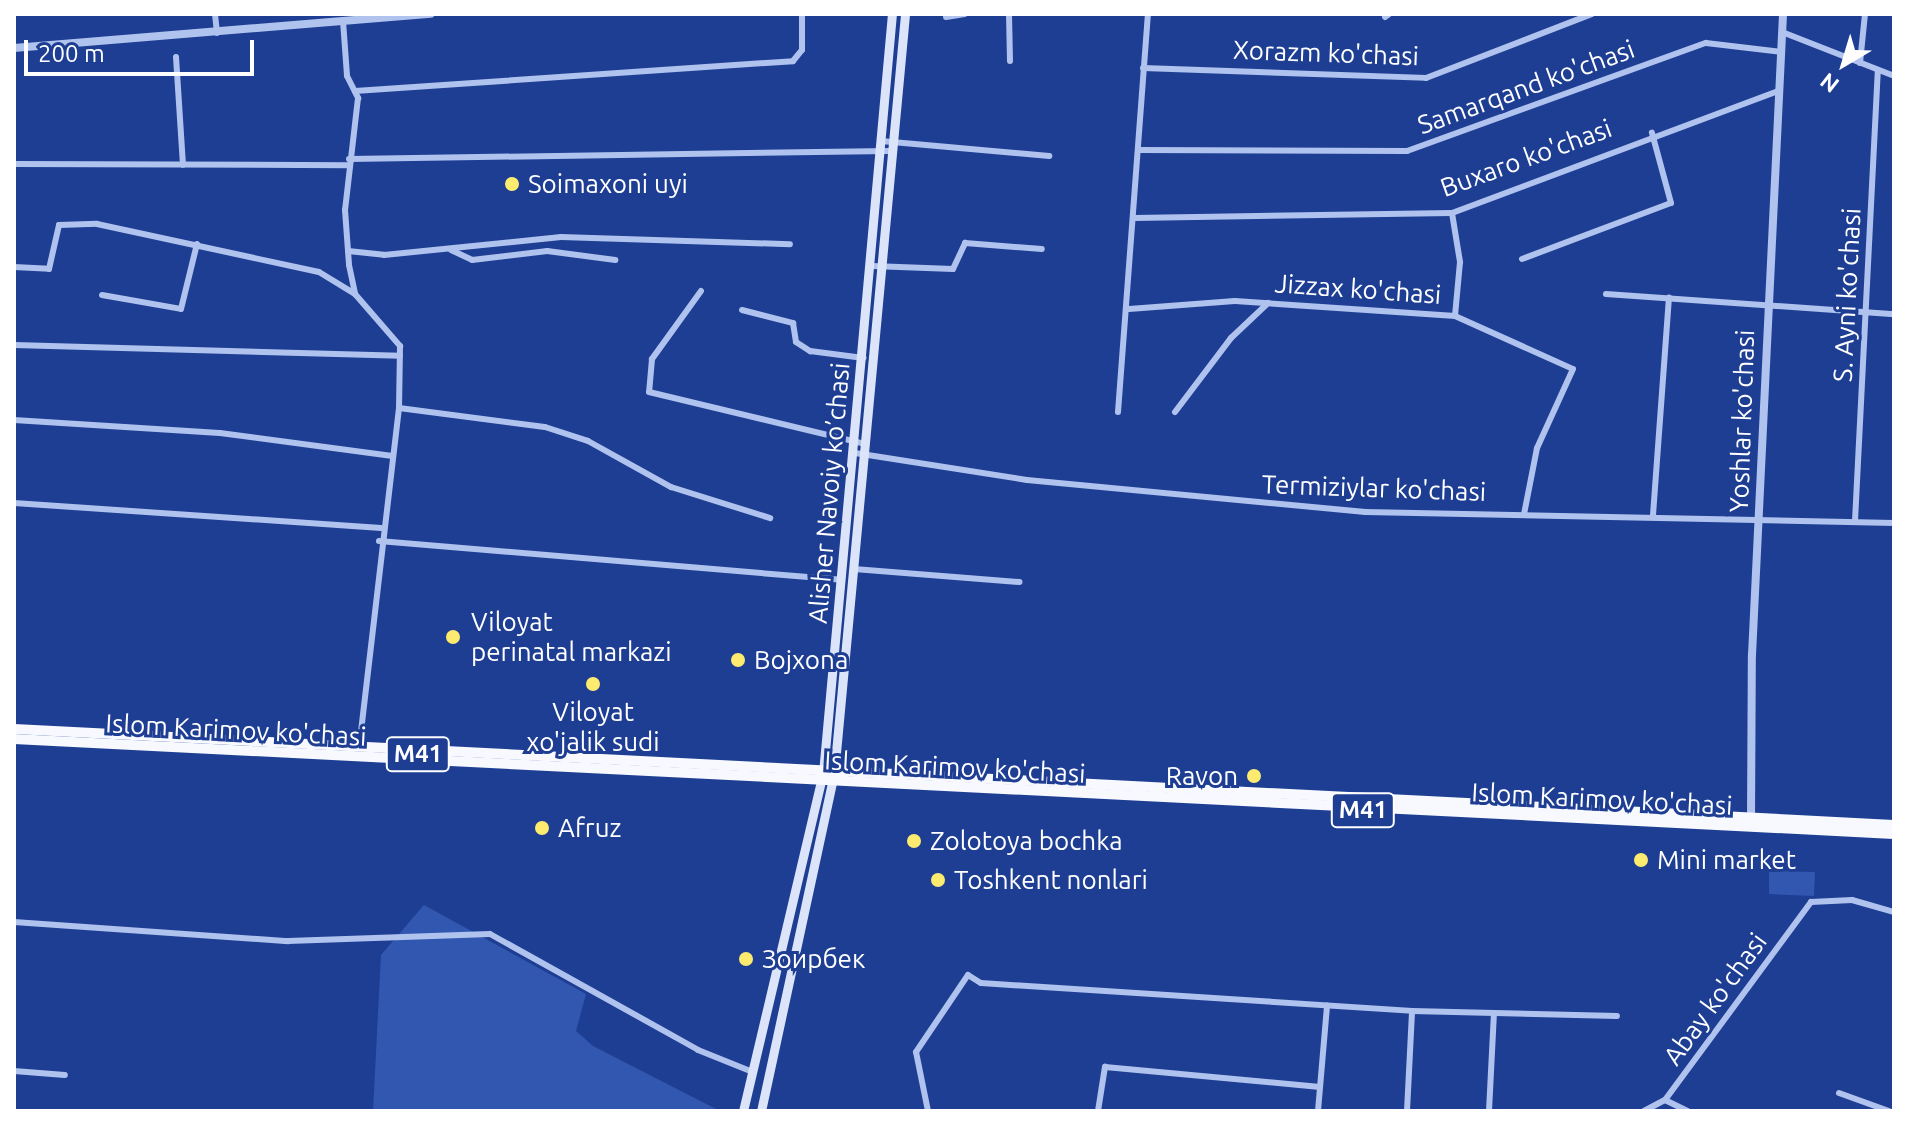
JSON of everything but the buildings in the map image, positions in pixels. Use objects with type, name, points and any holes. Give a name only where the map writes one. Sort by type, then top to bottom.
[{"type":"main road","name":"Alisher Navoiy ko’chasi","points":[[761,1111],[828,778],[877,267],[892,14]]},
{"type":"main road","name":"Alisher Navoiy ko’chasi","points":[[886,146],[905,14]]},
{"type":"main road","name":"Alisher Navoiy ko’chasi","points":[[848,580],[854,569],[864,358],[877,267]]},
{"type":"main road","name":"Islom Karimov ko'chasi","points":[[14,729],[828,778]]},
{"type":"main road","name":"Islom Karimov ko'chasi","points":[[14,739],[1752,824],[1894,834]]},
{"type":"main road","name":"Alisher Navoiy ko’chasi","points":[[743,1111],[828,778]]},
{"type":"main road","name":"Islom Karimov ko'chasi","points":[[1752,824],[1894,825]]},
{"type":"main road","points":[[749,1087],[766,1090]]},
{"type":"street","points":[[215,14],[217,33]]},
{"type":"street","points":[[305,14],[306,24]]},
{"type":"street","points":[[14,48],[431,14]]},
{"type":"street","points":[[355,91],[793,61],[802,50],[802,14]]},
{"type":"street","points":[[946,17],[965,14]]},
{"type":"street","points":[[1009,14],[1010,61]]},
{"type":"street","points":[[1118,412],[1129,309],[1148,14]]},
{"type":"street","name":"Xorazm ko'chasi","points":[[1143,68],[1426,78],[1592,14]]},
{"type":"street","name":"Yoshlar ko'chasi","points":[[1752,824],[1766,305],[1783,14]]},
{"type":"street","points":[[1860,63],[1865,14]]},
{"type":"street","points":[[343,21],[355,91],[349,162],[348,251],[355,294]]},
{"type":"street","points":[[1782,32],[1894,76]]},
{"type":"street","name":"Samarqand ko'chasi","points":[[1138,150],[1407,151],[1706,43],[1781,52]]},
{"type":"street","points":[[176,57],[183,165]]},
{"type":"street","name":"S. Ayni ko'chasi","points":[[1855,521],[1878,71]]},
{"type":"street","name":"Buxaro ko'chasi","points":[[1134,218],[1452,213],[1652,133],[1779,91]]},
{"type":"street","points":[[1522,259],[1671,203],[1652,133]]},
{"type":"street","points":[[14,164],[349,162],[886,146],[1049,156]]},
{"type":"street","points":[[1452,213],[1460,262],[1455,316]]},
{"type":"street","points":[[14,267],[49,269],[59,225],[153,232],[319,272],[355,294],[384,324],[400,356],[399,408],[379,541],[359,751]]},
{"type":"street","points":[[348,251],[451,250],[561,237],[790,244]]},
{"type":"street","points":[[877,267],[953,269],[965,243],[1042,249]]},
{"type":"street","points":[[102,295],[181,309],[197,244]]},
{"type":"street","points":[[451,250],[472,260],[547,251],[615,260]]},
{"type":"street","name":"Termiziylar ko'chasi","points":[[701,291],[652,359],[649,392],[860,449],[1250,503],[1524,514],[1758,517],[1894,523]]},
{"type":"street","points":[[1606,294],[1894,314]]},
{"type":"street","points":[[1653,515],[1669,298]]},
{"type":"street","points":[[1175,412],[1231,338],[1268,303]]},
{"type":"street","name":"Jizzax ko'chasi","points":[[1129,309],[1268,303],[1455,316],[1573,369],[1537,448],[1524,514]]},
{"type":"street","points":[[742,310],[793,323],[796,342],[810,351],[864,358]]},
{"type":"street","points":[[14,345],[400,356]]},
{"type":"street","points":[[399,408],[545,427],[588,441],[671,487],[770,518]]},
{"type":"street","points":[[14,420],[220,433],[392,456]]},
{"type":"street","points":[[14,503],[381,528]]},
{"type":"street","points":[[379,541],[848,580]]},
{"type":"street","points":[[854,569],[1019,582]]},
{"type":"street","name":"Abay ko'chasi","points":[[1644,1111],[1665,1100],[1811,902],[1852,900],[1894,912]]},
{"type":"street","points":[[14,922],[288,941],[490,934],[698,1050],[753,1072]]},
{"type":"street","points":[[928,1111],[916,1052],[968,975],[981,983],[1412,1011],[1617,1016]]},
{"type":"street","points":[[1318,1111],[1327,1005]]},
{"type":"street","points":[[1407,1111],[1412,1011]]},
{"type":"street","points":[[1489,1111],[1494,1013]]},
{"type":"street","points":[[1098,1111],[1105,1067],[1320,1087]]},
{"type":"street","points":[[14,1071],[65,1075]]},
{"type":"street","points":[[1839,1093],[1889,1111]]},
{"type":"street","points":[[1665,1100],[1688,1111]]},
{"type":"shaded area","points":[[1769,871],[1815,872],[1814,896],[1769,894]]},
{"type":"shaded area","points":[[424,905],[586,994],[576,1031],[593,1046],[720,1111],[373,1111],[381,955]]},
{"type":"place","name":"Soimaxoni uyi","points":[[512,184]]},
{"type":"place","name":"Viloyat perinatal markazi","points":[[453,637]]},
{"type":"place","name":"Bojxona","points":[[738,660]]},
{"type":"place","name":"Viloyat xo'jalik sudi","points":[[593,684]]},
{"type":"place","name":"Ravon","points":[[1254,776]]},
{"type":"place","name":"Afruz","points":[[542,828]]},
{"type":"place","name":"Zolotoya bochka","points":[[914,841]]},
{"type":"place","name":"Mini market","points":[[1641,860]]},
{"type":"place","name":"Toshkent nonlari","points":[[938,880]]},
{"type":"place","name":"Зоирбек","points":[[746,959]]}]
